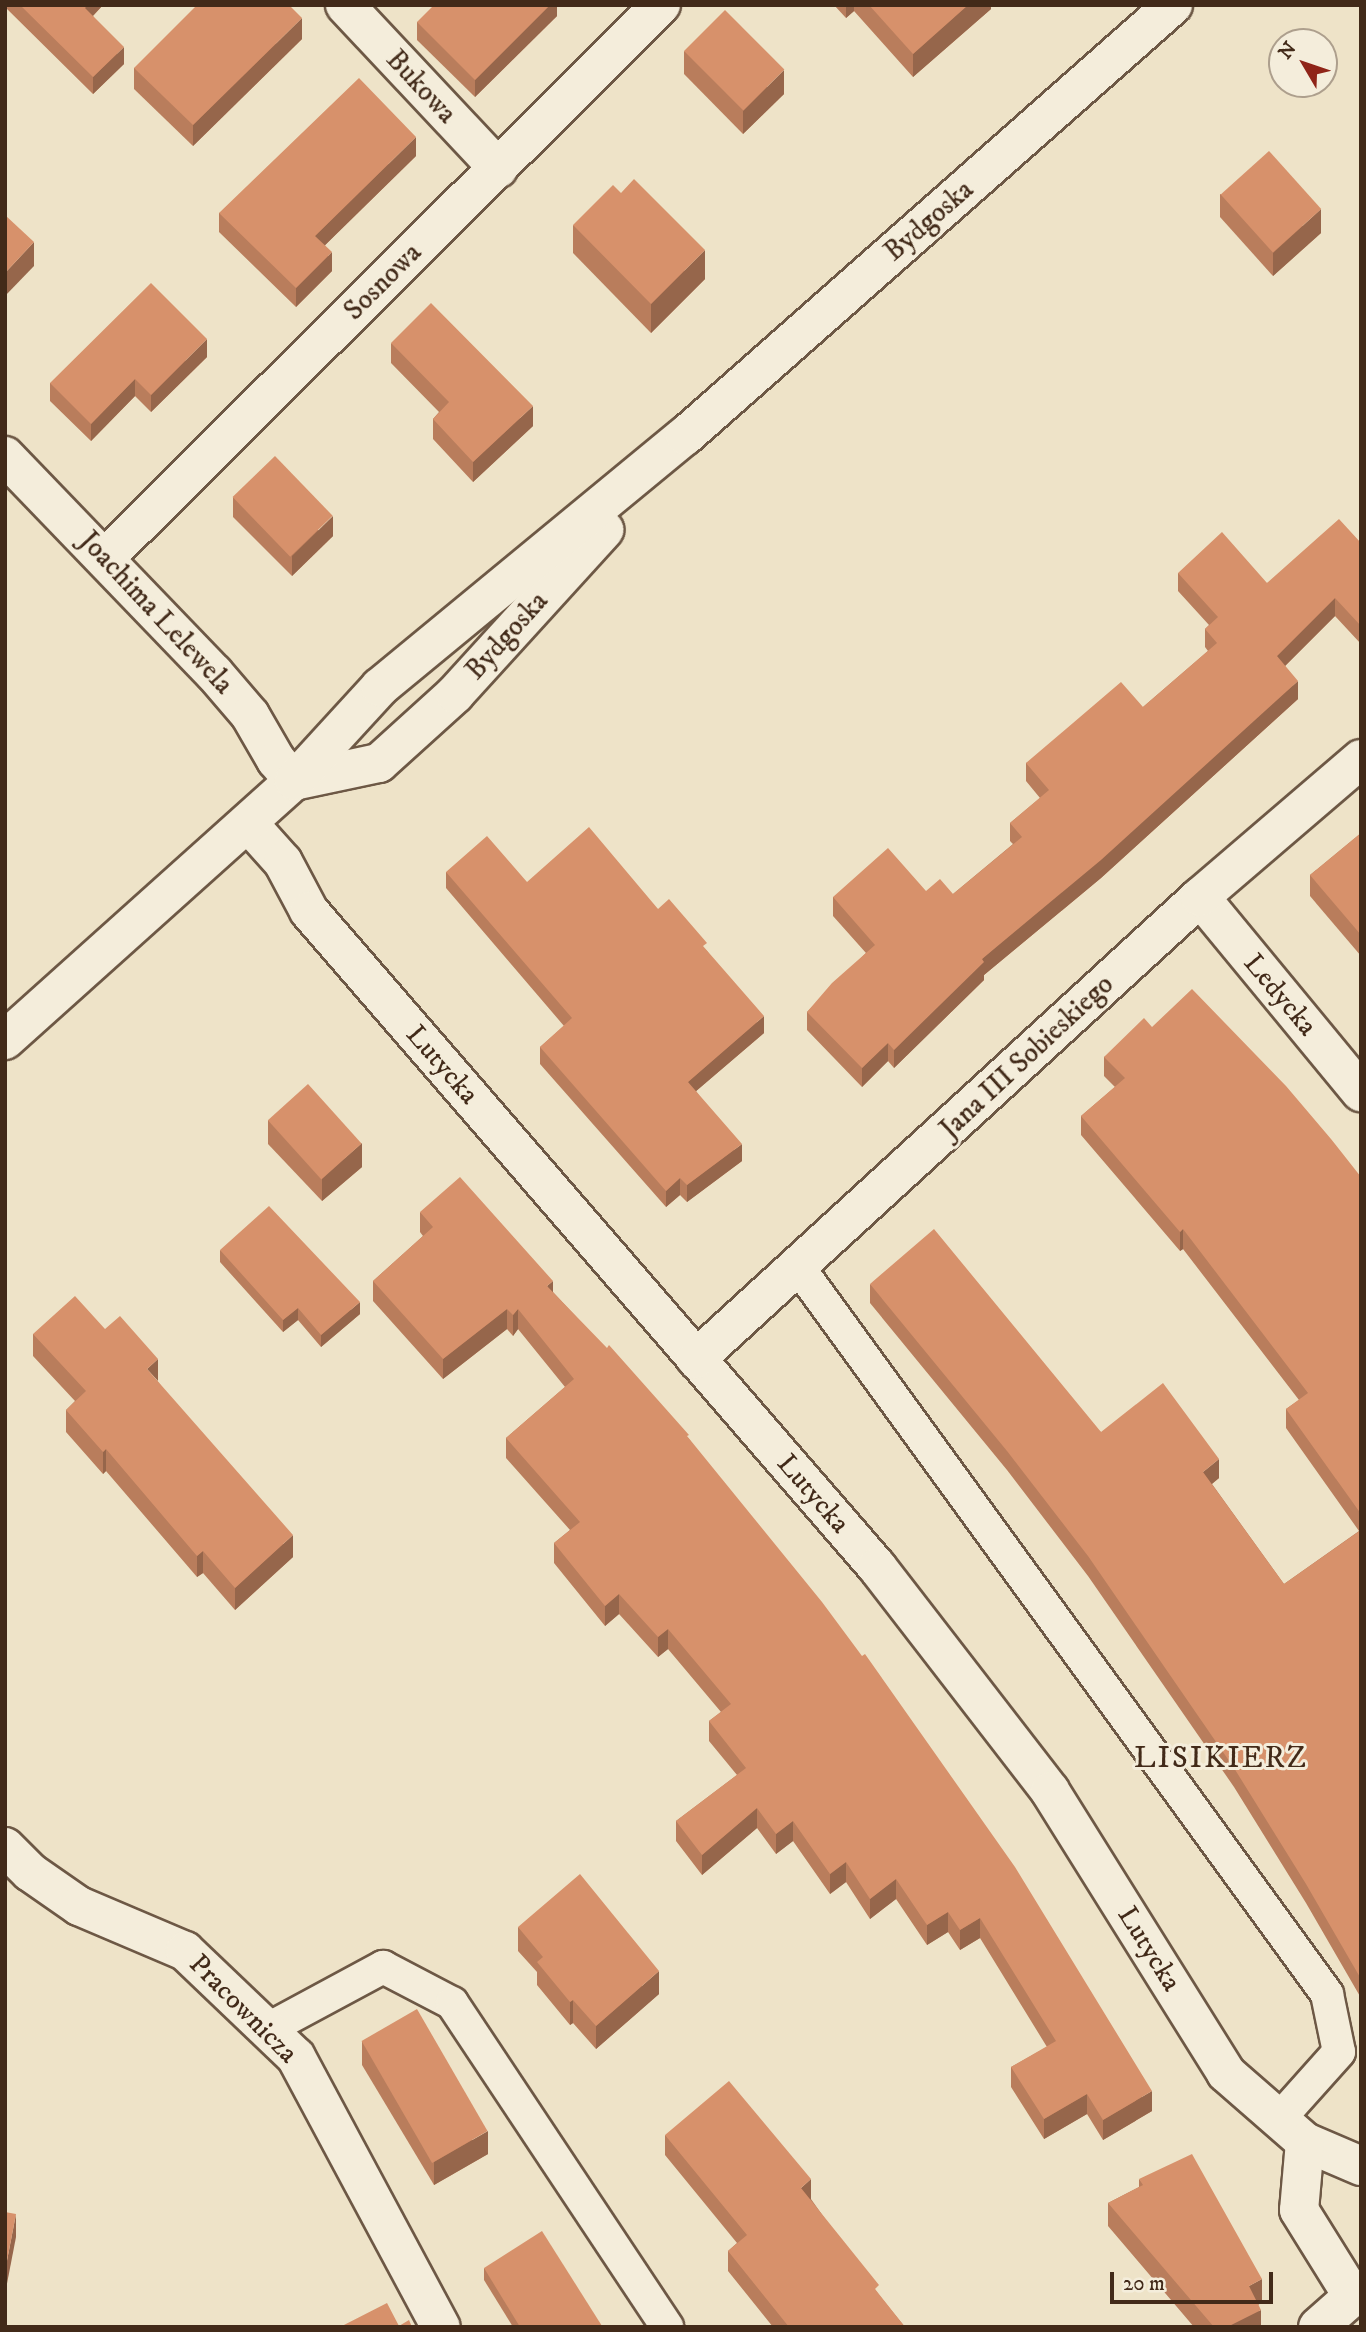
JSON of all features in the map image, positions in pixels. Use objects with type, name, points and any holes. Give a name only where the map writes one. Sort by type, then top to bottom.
[{"type":"street","name":"Bukowa","points":[[345,5],[498,168]]},
{"type":"street","name":"Sosnowa","points":[[105,558],[661,5]]},
{"type":"street","name":"Bydgoska","points":[[5,1040],[294,781],[380,687],[685,436],[1173,5]]},
{"type":"street","name":"Bydgoska","points":[[294,781],[379,763],[455,694],[618,515],[685,436]]},
{"type":"street","name":"Joachima Lelewela","points":[[5,456],[236,697],[276,760],[294,781]]},
{"type":"street","name":"Jana III Sobieskiego","points":[[696,1359],[799,1268],[1200,897],[1361,759]]},
{"type":"street","name":"Lutycka","points":[[248,823],[283,862],[309,911],[877,1567],[1050,1791],[1226,2073],[1292,2130],[1361,2166]]},
{"type":"street","name":"Ledycka","points":[[1200,897],[1361,1092]]},
{"type":"street","name":"Pracownicza","points":[[5,1847],[30,1872],[79,1906],[185,1951],[296,2057],[441,2327]]},
{"type":"street","points":[[1292,2130],[1299,2210],[1356,2292],[1318,2327]]},
{"type":"lane","points":[[799,1268],[1327,1994],[1339,2052],[1292,2130]]},
{"type":"lane","points":[[268,2029],[383,1967],[452,2003],[667,2327]]},
{"type":"building","points":[[20,5],[87,5],[85,8],[124,47],[93,77]]},
{"type":"building","points":[[197,5],[289,5],[302,18],[193,125],[134,68]]},
{"type":"building","points":[[434,5],[550,5],[475,80],[417,22]]},
{"type":"building","points":[[869,5],[968,5],[913,54]]},
{"type":"building","points":[[725,10],[784,69],[743,110],[684,51]]},
{"type":"building","points":[[359,78],[416,137],[315,236],[332,252],[296,288],[219,213]]},
{"type":"building","points":[[1269,151],[1321,209],[1273,252],[1221,194]]},
{"type":"building","points":[[634,179],[705,250],[651,304],[573,225],[613,185],[621,193]]},
{"type":"building","points":[[5,215],[34,242],[5,273]]},
{"type":"building","points":[[151,283],[207,339],[151,395],[135,379],[91,424],[50,383]]},
{"type":"building","points":[[431,303],[533,406],[473,462],[433,419],[449,402],[391,343]]},
{"type":"building","points":[[275,456],[333,516],[290,557],[233,497]]},
{"type":"building","points":[[1339,519],[1361,543],[1361,626],[1335,598],[1277,656],[1298,681],[1101,860],[982,959],[984,962],[894,1050],[888,1043],[862,1068],[807,1012],[832,983],[875,945],[833,897],[888,848],[926,891],[940,879],[953,894],[1022,837],[1010,823],[1049,790],[1026,763],[1121,682],[1143,707],[1217,643],[1205,629],[1218,617],[1178,573],[1222,532],[1267,583]]},
{"type":"building","points":[[589,827],[658,909],[669,899],[707,943],[703,946],[764,1016],[688,1082],[742,1144],[687,1185],[680,1178],[666,1191],[540,1047],[572,1018],[446,872],[487,836],[527,882]]},
{"type":"building","points":[[1361,833],[1361,935],[1310,875]]},
{"type":"building","points":[[1192,989],[1286,1086],[1361,1177],[1361,1514],[1286,1409],[1308,1393],[1183,1229],[1180,1232],[1081,1116],[1125,1078],[1104,1057],[1144,1018],[1152,1027]]},
{"type":"building","points":[[308,1084],[362,1143],[321,1180],[268,1120]]},
{"type":"building","points":[[460,1177],[553,1281],[547,1286],[607,1348],[609,1345],[689,1435],[687,1436],[822,1602],[862,1656],[865,1654],[1015,1867],[1152,2091],[1103,2120],[1087,2094],[1044,2119],[1011,2067],[1056,2041],[980,1918],[960,1930],[948,1912],[927,1925],[896,1879],[870,1899],[846,1862],[830,1874],[793,1821],[776,1834],[757,1808],[702,1855],[676,1821],[746,1768],[709,1721],[731,1704],[668,1629],[658,1637],[619,1594],[605,1606],[554,1543],[580,1522],[506,1438],[574,1379],[518,1309],[513,1315],[507,1309],[443,1359],[373,1281],[433,1227],[420,1212]]},
{"type":"building","points":[[269,1206],[360,1302],[321,1335],[298,1308],[283,1320],[220,1250]]},
{"type":"building","points":[[934,1229],[1101,1432],[1163,1383],[1219,1459],[1203,1472],[1284,1584],[1361,1530],[1361,1979],[1234,1768],[1088,1556],[1007,1451],[870,1284]]},
{"type":"building","points":[[75,1296],[105,1329],[120,1316],[158,1359],[147,1369],[293,1535],[235,1588],[203,1551],[197,1556],[106,1449],[103,1452],[66,1410],[86,1391],[33,1334]]},
{"type":"building","points":[[580,1874],[659,1971],[596,2026],[573,2000],[570,2002],[537,1962],[543,1957],[518,1927]]},
{"type":"building","points":[[417,2009],[488,2131],[432,2163],[362,2041]]},
{"type":"building","points":[[729,2081],[811,2179],[801,2188],[879,2285],[875,2289],[905,2327],[789,2327],[728,2251],[747,2235],[665,2135]]},
{"type":"building","points":[[1192,2154],[1262,2279],[1249,2286],[1261,2310],[1227,2327],[1214,2327],[1108,2203],[1143,2185],[1139,2179]]},
{"type":"building","points":[[5,2212],[16,2214],[5,2271]]},
{"type":"building","points":[[542,2231],[602,2326],[520,2327],[484,2268]]},
{"type":"building","points":[[387,2303],[399,2326],[409,2320],[412,2327],[340,2327]]},
{"type":"district","name":"LISIKIERZ","points":[[1221,1759]]}]
